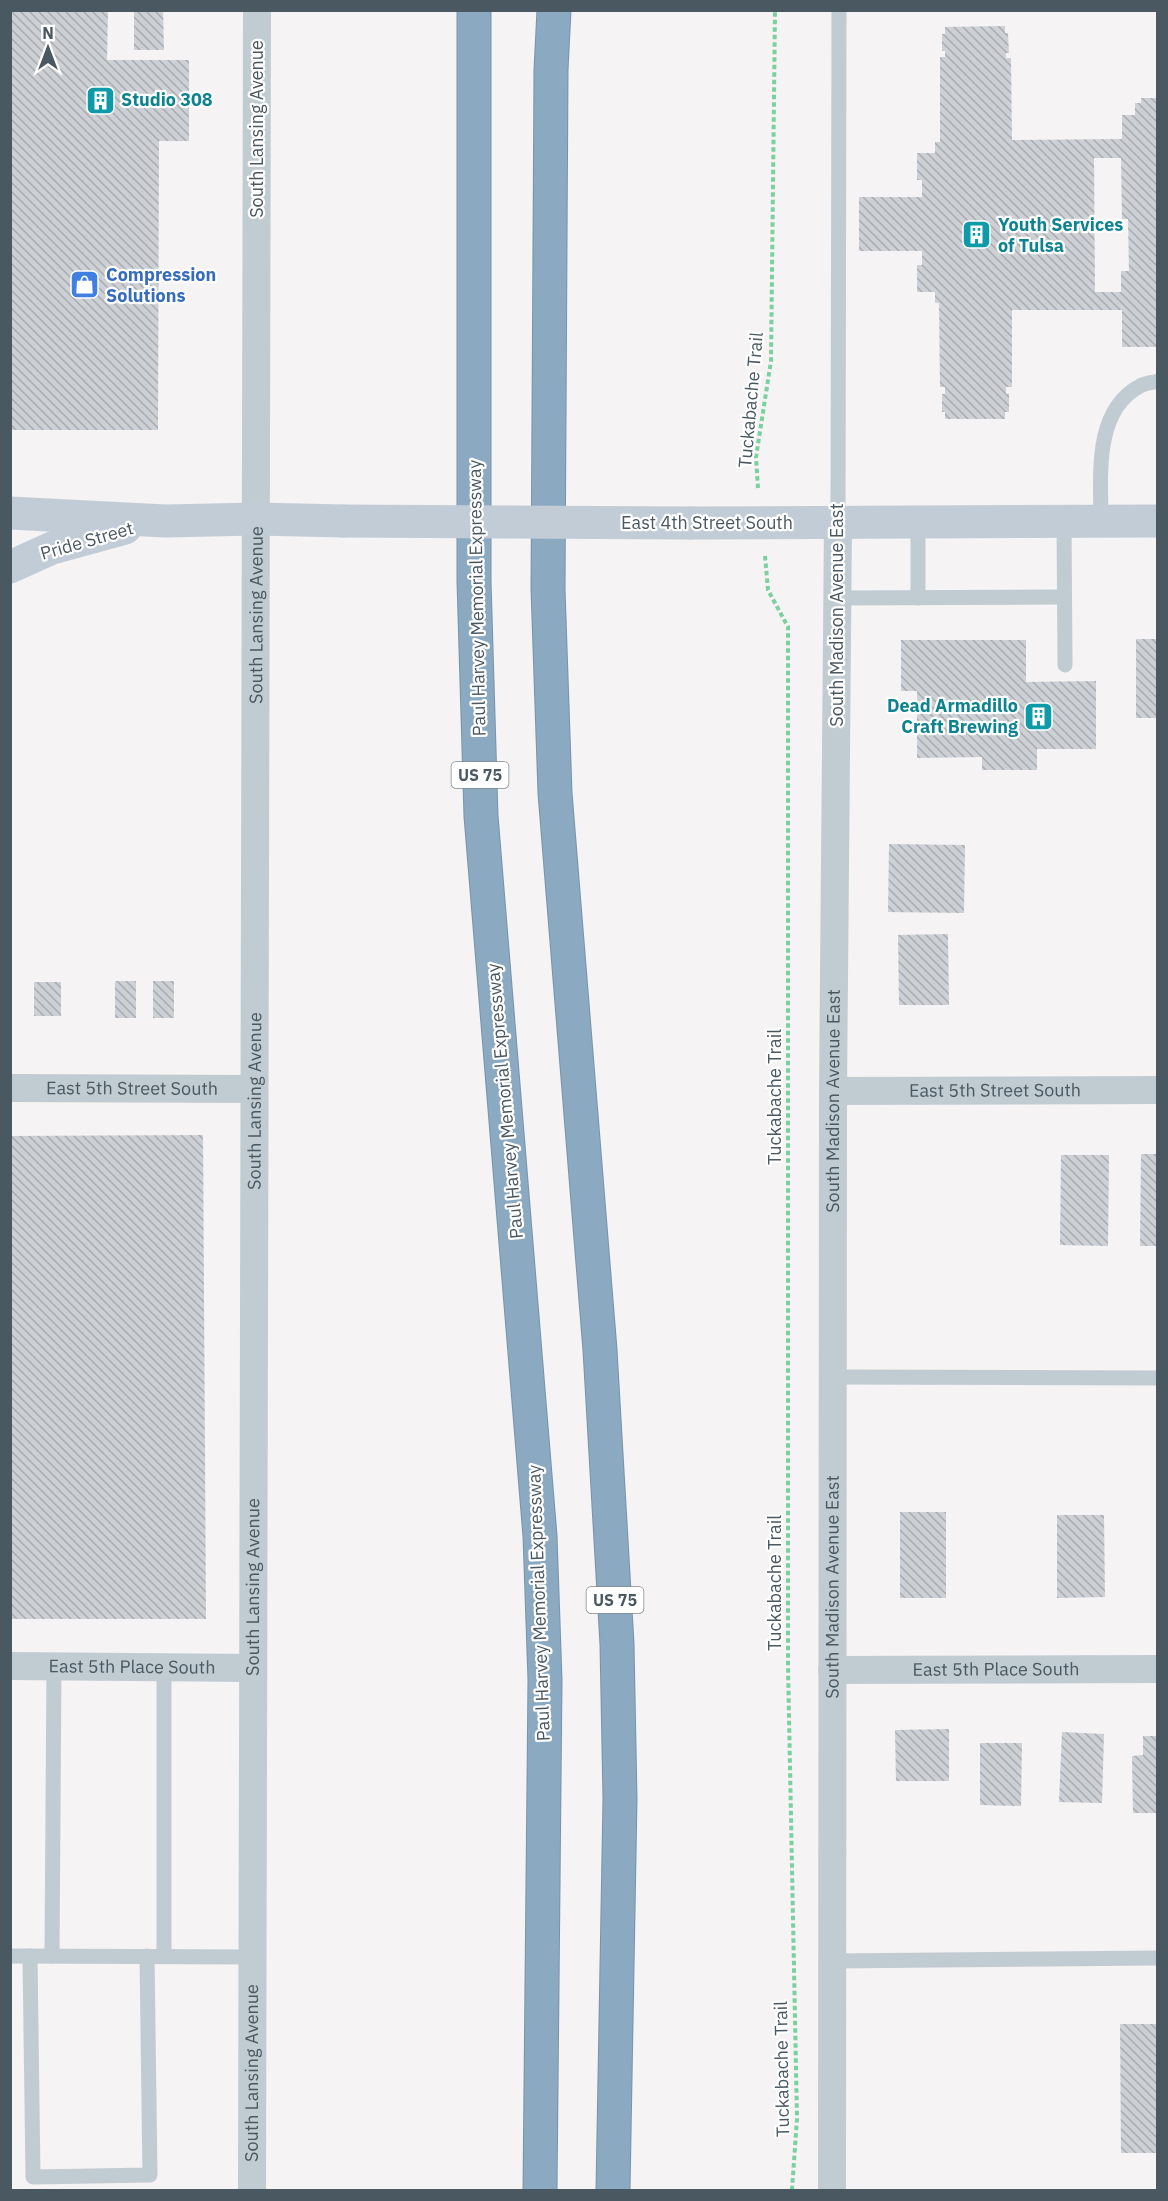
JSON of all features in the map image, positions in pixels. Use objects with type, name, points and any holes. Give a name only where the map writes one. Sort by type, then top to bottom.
[{"type":"highway","name":"Paul Harvey Memorial Expressway","points":[[474,10],[474,581],[481,804],[540,1536],[545,1680],[540,2190]]},
{"type":"highway","name":"US 75","points":[[554,10],[551,70],[548,589],[555,793],[600,1350],[617,1644],[620,1799],[613,2190]]},
{"type":"highway","points":[[524,2190],[541,2107]]},
{"type":"street","name":"South Lansing Avenue","points":[[252,2190],[257,10]]},
{"type":"street","name":"Pride Street","points":[[10,513],[165,521],[257,519]]},
{"type":"street","name":"East 4th Street South","points":[[257,519],[762,524],[1158,521]]},
{"type":"street","name":"Pride Street","points":[[10,567],[52,548],[116,530],[165,521]]},
{"type":"street","name":"South Madison Avenue East","points":[[832,2190],[833,1091],[838,523]]},
{"type":"street","name":"East 5th Street South","points":[[10,1088],[254,1089]]},
{"type":"street","name":"East 5th Street South","points":[[833,1091],[1158,1090]]},
{"type":"street","name":"East 5th Place South","points":[[10,1666],[253,1668]]},
{"type":"street","name":"East 5th Place South","points":[[832,1670],[1158,1669]]},
{"type":"lane","name":"South Madison Avenue East","points":[[838,523],[839,10]]},
{"type":"lane","points":[[1101,521],[1102,456],[1107,426],[1123,398],[1141,385],[1158,381]]},
{"type":"lane","points":[[1064,521],[1065,666]]},
{"type":"lane","points":[[918,522],[918,597]]},
{"type":"lane","points":[[838,597],[1064,597]]},
{"type":"lane","points":[[833,1377],[1158,1378]]},
{"type":"lane","points":[[52,1956],[54,1666]]},
{"type":"lane","points":[[164,1667],[164,1956]]},
{"type":"lane","points":[[10,1956],[252,1957]]},
{"type":"lane","points":[[30,1956],[33,2177],[150,2175],[147,1956]]},
{"type":"lane","points":[[833,1960],[1158,1958]]},
{"type":"path","name":"Tuckabache Trail","points":[[776,10],[771,361],[756,457],[768,591],[788,627],[788,1666],[796,2119],[792,2190]]},
{"type":"building","name":"Compression Solutions","points":[[10,10],[108,10],[107,60],[189,60],[189,141],[159,141],[158,430],[10,430]]},
{"type":"building","points":[[134,10],[163,10],[164,50],[134,50]]},
{"type":"building","name":"Youth Services of Tulsa","points":[[1005,26],[1005,33],[1008,33],[1009,53],[1006,53],[1006,58],[1011,58],[1012,140],[1122,139],[1122,115],[1135,115],[1135,103],[1141,103],[1141,98],[1158,98],[1158,347],[1122,347],[1122,310],[1012,310],[1012,387],[1006,387],[1006,394],[1009,393],[1009,412],[1005,412],[1005,419],[945,419],[945,412],[942,412],[942,394],[945,394],[945,387],[940,387],[939,303],[935,303],[935,292],[917,292],[917,265],[922,265],[922,251],[859,251],[859,197],[922,197],[922,180],[917,180],[917,153],[935,153],[935,142],[940,142],[940,57],[945,57],[945,51],[942,51],[942,34],[945,34],[945,27]],"holes":[[[1094,158],[1121,158],[1122,219],[1128,219],[1129,271],[1121,271],[1121,292],[1095,292]]]},
{"type":"building","points":[[1136,639],[1158,639],[1158,718],[1136,718]]},
{"type":"building","points":[[901,640],[1026,640],[1026,682],[1096,681],[1096,749],[1037,749],[1037,770],[982,770],[982,757],[917,758],[917,691],[901,691]]},
{"type":"building","points":[[889,844],[965,845],[964,913],[888,912]]},
{"type":"building","points":[[948,934],[949,1005],[899,1005],[898,935]]},
{"type":"building","points":[[115,981],[136,981],[136,1018],[115,1018]]},
{"type":"building","points":[[153,981],[174,981],[174,1018],[153,1018]]},
{"type":"building","points":[[34,982],[61,982],[61,1016],[34,1016]]},
{"type":"building","points":[[203,1135],[206,1619],[10,1619],[10,1136]]},
{"type":"building","points":[[1141,1154],[1158,1154],[1158,1246],[1140,1246]]},
{"type":"building","points":[[1061,1155],[1109,1155],[1108,1246],[1060,1245]]},
{"type":"building","points":[[900,1512],[946,1512],[946,1598],[900,1598]]},
{"type":"building","points":[[1057,1515],[1104,1515],[1105,1597],[1057,1598]]},
{"type":"building","points":[[949,1729],[949,1781],[896,1781],[895,1730]]},
{"type":"building","points":[[1062,1732],[1104,1734],[1102,1803],[1059,1802]]},
{"type":"building","points":[[1143,1736],[1158,1736],[1158,1813],[1133,1813],[1132,1756],[1143,1755]]},
{"type":"building","points":[[980,1743],[1022,1743],[1021,1806],[980,1805]]},
{"type":"building","points":[[1120,2024],[1158,2024],[1158,2153],[1121,2153]]},
{"type":"place","name":"Studio 308","points":[[100,100]]},
{"type":"place","name":"Youth Services of Tulsa","points":[[977,235]]},
{"type":"place","name":"Compression Solutions","points":[[85,285]]},
{"type":"place","name":"Dead Armadillo Craft Brewing","points":[[1039,716]]}]
